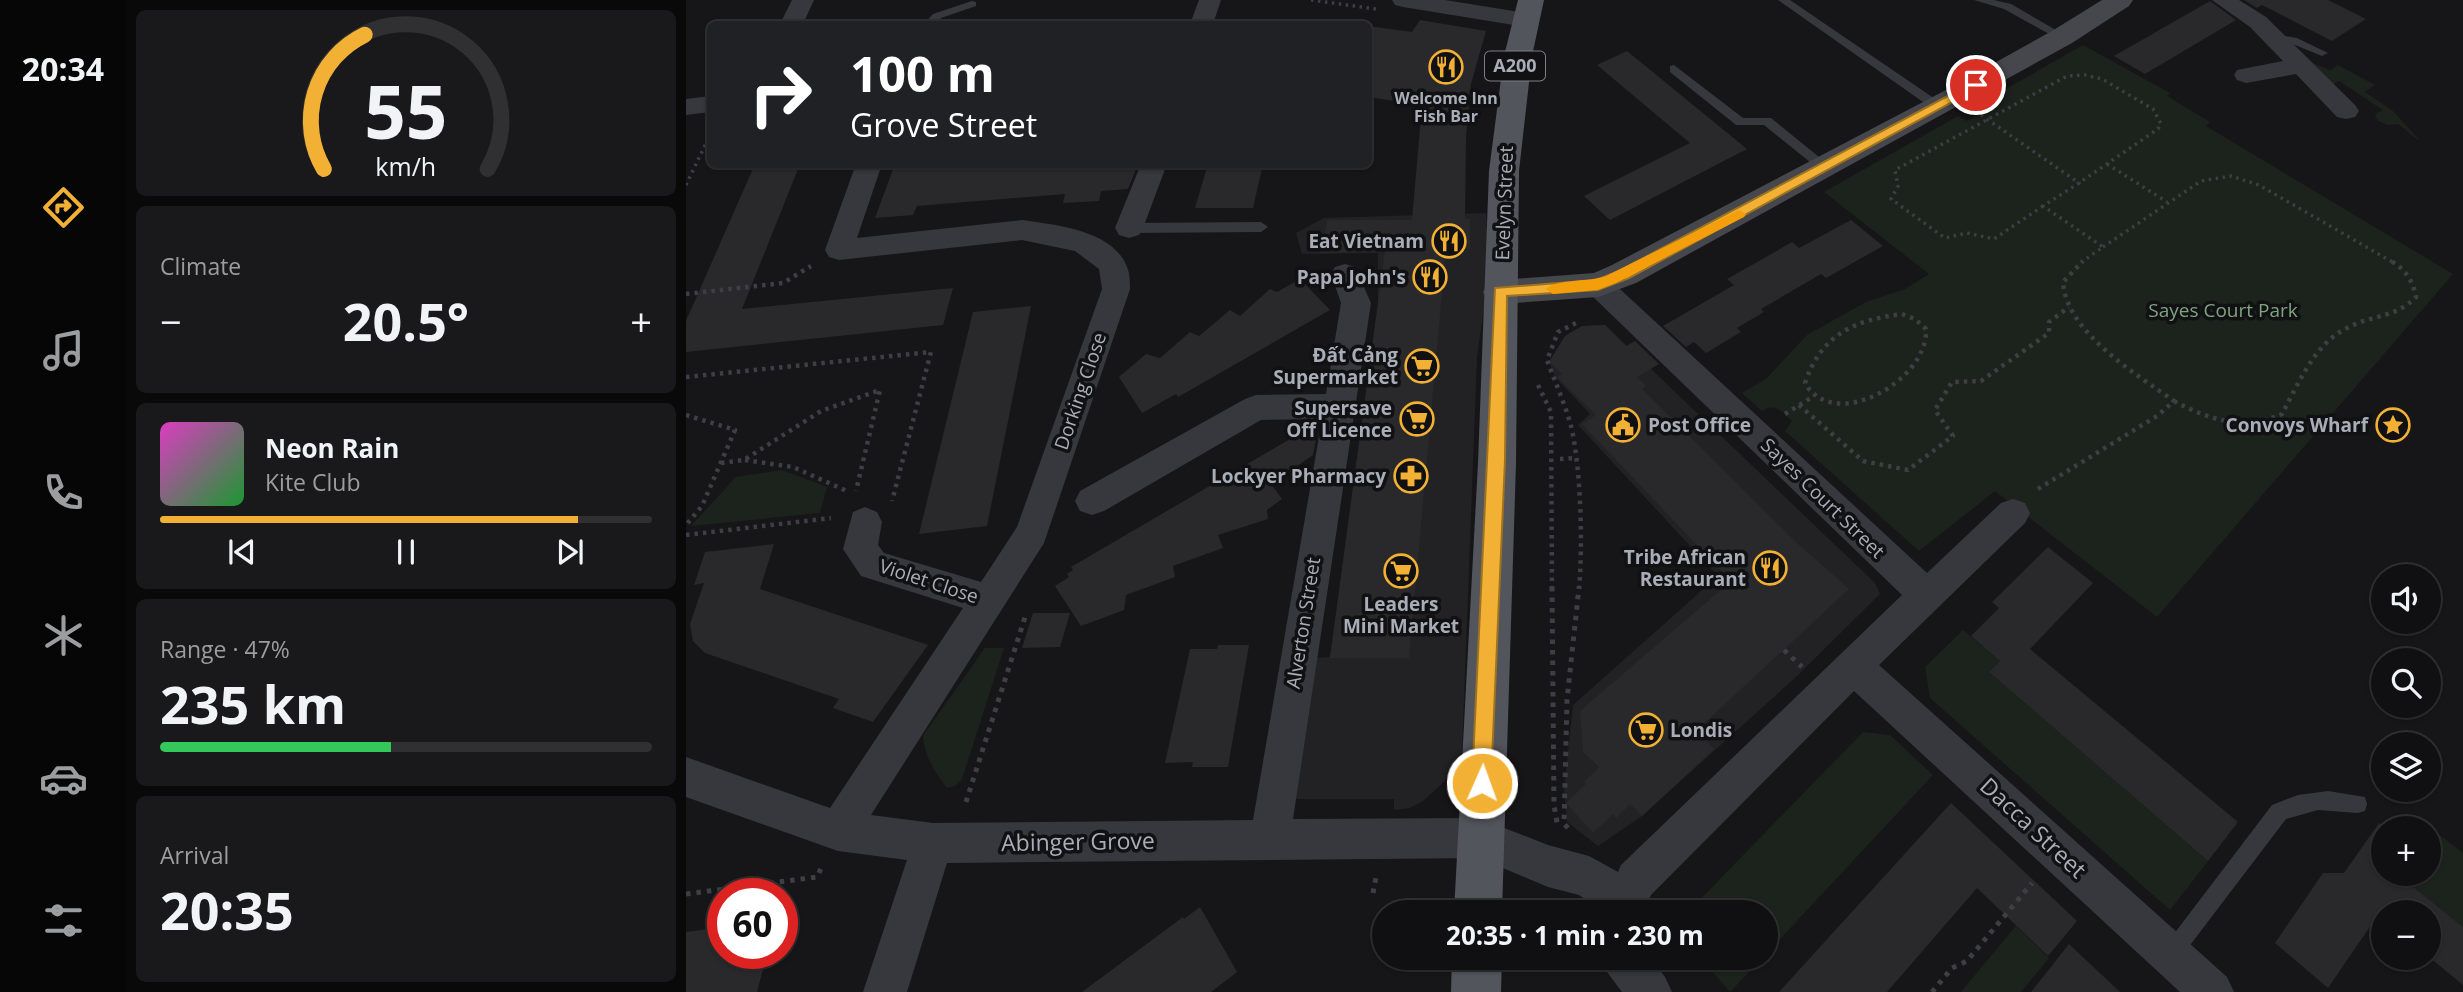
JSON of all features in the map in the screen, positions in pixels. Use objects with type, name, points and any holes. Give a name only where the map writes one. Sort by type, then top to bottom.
[{"type":"main road","points":[[1500,292],[1595,301],[1648,262],[2062,37],[2120,0]]},
{"type":"main road","name":"Evelyn Street","points":[[1478,900],[1497,460],[1500,292],[1507,134],[1516,64],[1529,10]]},
{"type":"main road","points":[[1476,992],[1477,970]]},
{"type":"street","points":[[793,21],[803,0]]},
{"type":"street","points":[[1203,21],[1210,0]]},
{"type":"street","points":[[1403,0],[1529,10]]},
{"type":"street","points":[[2222,0],[2249,14],[2346,111]]},
{"type":"street","points":[[2246,75],[2300,66]]},
{"type":"street","points":[[686,107],[707,104]]},
{"type":"street","points":[[839,250],[868,168]]},
{"type":"street","points":[[1129,228],[1152,168]]},
{"type":"street","name":"Dorking Close","points":[[838,831],[1032,533],[1116,289],[1113,268],[1099,252],[1077,242],[1022,230],[839,250]]},
{"type":"street","name":"Alverton Street","points":[[1270,840],[1337,406],[1356,303],[1345,274]]},
{"type":"street","name":"Sayes Court Street","points":[[1595,301],[1927,596]]},
{"type":"street","points":[[1092,501],[1256,408],[1337,406]]},
{"type":"street","points":[[1624,900],[1636,880],[2013,513]]},
{"type":"street","name":"Violet Close","points":[[866,518],[860,549],[873,565],[989,600]]},
{"type":"street","name":"Dacca Street","points":[[1853,666],[2212,992]]},
{"type":"street","name":"Abinger Grove","points":[[686,778],[838,831],[943,843],[1479,838]]},
{"type":"street","points":[[1479,838],[1548,866],[1588,877],[1614,900]]},
{"type":"street","points":[[885,992],[943,843]]},
{"type":"street","points":[[1632,970],[1650,992]]},
{"type":"lane","points":[[1783,0],[1937,106]]},
{"type":"lane","points":[[1979,0],[2007,6],[2062,37]]},
{"type":"lane","points":[[934,21],[944,12],[972,4]]},
{"type":"lane","points":[[2273,37],[2293,40],[2322,52]]},
{"type":"lane","points":[[1674,69],[1740,121],[1767,121],[1825,168]]},
{"type":"lane","points":[[1129,228],[1261,227]]},
{"type":"lane","points":[[2171,954],[2279,812],[2303,800],[2339,800],[2358,804]]},
{"type":"path","points":[[1311,0],[1374,8]]},
{"type":"path","points":[[2085,75],[2102,79],[2153,109],[2161,124],[2158,130],[1994,239],[1967,233],[1945,238],[1891,198],[1898,186],[1895,170],[1987,120],[2067,76],[2085,75]]},
{"type":"path","points":[[1973,110],[2079,183]]},
{"type":"path","points":[[686,185],[707,141]]},
{"type":"path","points":[[2107,164],[2167,202]]},
{"type":"path","points":[[2231,176],[2251,182],[2401,267],[2414,284],[2416,297],[2408,308],[2398,314],[2359,322],[2339,332],[2314,356],[2282,414],[2263,423],[2232,424],[2207,418],[2174,401],[2109,353],[2089,335],[2069,307],[2063,292],[2066,276],[2167,202],[2201,181],[2215,177],[2231,176]]},
{"type":"path","points":[[2043,206],[2103,247]]},
{"type":"path","points":[[686,299],[687,293],[783,283],[839,250]]},
{"type":"path","points":[[1575,833],[1564,824],[1567,700],[1581,566],[1575,458],[1571,427],[1547,359],[1558,331],[1595,301]]},
{"type":"path","points":[[1799,405],[1863,461],[1908,470],[1953,436],[1935,410],[1952,382],[1981,381],[2049,334],[2049,322],[2069,307]]},
{"type":"path","points":[[1902,314],[1915,318],[1926,329],[1927,343],[1920,359],[1907,374],[1875,396],[1852,403],[1828,402],[1814,396],[1805,383],[1809,367],[1824,346],[1841,332],[1880,316],[1902,314]]},
{"type":"path","points":[[686,377],[931,352],[890,511],[866,518],[686,535]]},
{"type":"path","points":[[1533,373],[1551,412],[1554,805],[1560,835]]},
{"type":"path","points":[[720,463],[744,460],[793,467],[855,495],[880,390],[821,411],[744,460]]},
{"type":"path","points":[[1778,419],[1814,396]]},
{"type":"path","points":[[2013,513],[2014,507],[2026,495],[2146,424],[2174,401]]},
{"type":"path","points":[[686,415],[735,430],[702,506],[686,525]]},
{"type":"path","points":[[1560,459],[1575,458]]},
{"type":"path","points":[[943,843],[1026,612],[989,600]]},
{"type":"path","points":[[1784,650],[1808,672]]},
{"type":"path","points":[[686,894],[817,877],[838,831]]},
{"type":"path","points":[[1932,992],[1952,968],[1967,961],[2041,873]]},
{"type":"path","points":[[1373,893],[1376,874]]},
{"type":"shaded area","points":[[1486,213],[1489,271],[1477,357],[1462,751],[1455,768],[1445,781],[1423,801],[1410,808],[1394,810],[1394,799],[1294,799],[1314,658],[1330,657],[1378,304],[1378,253],[1302,254],[1296,233],[1324,218]]},
{"type":"shaded area","points":[[1605,325],[1875,583],[1880,594],[1796,677],[1642,816],[1598,846],[1567,822],[1564,791],[1573,705],[1718,576],[1578,425],[1590,414],[1555,377],[1549,362],[1565,336],[1582,326]]},
{"type":"green space","name":"Sayes Court Park","points":[[2083,45],[2170,93],[2167,96],[2210,122],[2206,126],[2453,274],[2157,617],[1995,491],[1919,551],[1785,431],[1792,421],[1785,414],[1775,408],[1762,411],[1742,393],[1766,379],[1807,335],[1866,302],[1905,289],[1929,274],[1824,192],[1958,116],[1967,121],[1991,108],[1983,102]]},
{"type":"green space","points":[[2308,61],[2330,70],[2338,65],[2375,85],[2365,92],[2393,111],[2421,142],[2398,124],[2388,125],[2378,121],[2375,114],[2383,110],[2339,81],[2332,85]]},
{"type":"green space","points":[[782,470],[827,487],[820,513],[691,526],[736,477]]},
{"type":"green space","points":[[1963,630],[2000,661],[1989,672],[2208,861],[2170,910],[1930,698],[1925,667]]},
{"type":"green space","points":[[985,648],[1004,648],[962,779],[955,786],[947,788],[931,764],[923,736]]},
{"type":"green space","points":[[1863,732],[1890,735],[1933,775],[1778,941],[1778,900],[1700,900]]},
{"type":"green space","points":[[2441,836],[2463,853],[2463,927],[2441,909],[2441,900],[2430,900],[2412,886],[2441,886]]},
{"type":"green space","points":[[2016,926],[2049,958],[2021,992],[1961,992]]},
{"type":"green space","points":[[1711,970],[1751,970],[1730,992]]},
{"type":"building","points":[[2244,0],[2328,0],[2366,19],[2332,41],[2262,5],[2257,8]]},
{"type":"building","points":[[2210,1],[2236,20],[2145,74],[2114,56]]},
{"type":"building","points":[[1420,20],[1486,31],[1471,84],[1466,136],[1465,219],[1470,219],[1470,249],[1446,249],[1409,658],[1330,658],[1385,251],[1321,253],[1327,220],[1412,220],[1422,105],[1372,98],[1372,27],[1412,32]]},
{"type":"building","points":[[1627,51],[1747,149],[1610,220],[1584,196],[1690,143],[1597,65]]},
{"type":"building","points":[[753,168],[798,168],[742,309],[953,288],[943,325],[686,352],[686,321]]},
{"type":"building","points":[[894,168],[1136,168],[1128,189],[1101,191],[1099,201],[1063,203],[1065,194],[917,206],[913,215],[875,218]]},
{"type":"building","points":[[1207,168],[1262,168],[1253,208],[1195,208]]},
{"type":"building","points":[[1851,220],[1883,246],[1826,278],[1821,274],[1761,309],[1764,312],[1737,328],[1741,332],[1706,353],[1694,342],[1686,347],[1663,326],[1734,285],[1727,279],[1792,242],[1799,248]]},
{"type":"building","points":[[1300,279],[1330,310],[1178,397],[1176,394],[1142,413],[1119,377],[1146,354],[1160,358],[1190,332],[1199,336],[1230,310],[1240,316],[1270,289],[1277,292]]},
{"type":"building","points":[[1031,306],[987,526],[919,534],[973,312]]},
{"type":"building","points":[[1605,325],[1626,346],[1635,341],[1659,364],[1637,377],[1646,386],[1642,389],[1797,543],[1849,589],[1696,731],[1714,749],[1642,816],[1630,804],[1616,818],[1613,814],[1593,833],[1566,803],[1599,767],[1583,752],[1580,711],[1731,581],[1582,424],[1596,415],[1557,377],[1562,374],[1549,362],[1565,336],[1582,326]]},
{"type":"building","points":[[1309,428],[1316,439],[1313,455],[1271,484],[1282,499],[1267,510],[1268,519],[1218,535],[1223,548],[1173,566],[1175,577],[1126,595],[1124,610],[1081,626],[1055,586],[1069,577],[1067,574],[1073,570],[1071,567]]},
{"type":"building","points":[[774,544],[760,589],[928,645],[873,722],[833,708],[839,699],[705,653],[693,641],[690,624],[704,583],[694,585],[705,552]]},
{"type":"building","points":[[2048,547],[2093,583],[2030,649],[2238,822],[2208,861],[1989,672],[2000,661],[1971,636],[1999,608],[1992,602]]},
{"type":"building","points":[[1033,613],[1070,613],[1060,647],[1022,648]]},
{"type":"building","points":[[1218,645],[1249,645],[1228,767],[1192,767],[1193,762],[1165,763],[1190,649],[1217,649]]},
{"type":"building","points":[[1951,803],[2077,921],[2048,956],[1977,888],[1887,992],[1779,992]]},
{"type":"building","points":[[2371,834],[2371,886],[2412,886],[2430,900],[2371,900],[2371,925],[2328,988],[2275,943],[2323,873],[2344,873]]},
{"type":"building","points":[[1200,907],[1237,972],[1211,992],[1082,992],[1183,917],[1184,919]]},
{"type":"building","points":[[2441,909],[2463,927],[2463,985],[2441,967]]},
{"type":"building","points":[[707,929],[707,969],[763,969],[757,992],[686,992],[686,932]]},
{"type":"building","points":[[2069,944],[2120,992],[2031,992]]},
{"type":"slow traffic","points":[[1553,289],[1598,285],[1611,280],[1739,214]]},
{"type":"place","name":"Welcome Inn Fish Bar","points":[[1446,67]]},
{"type":"place","name":"Eat Vietnam","points":[[1449,241]]},
{"type":"place","name":"Papa John's","points":[[1430,277]]},
{"type":"place","name":"Đất Cảng Supermarket","points":[[1422,366]]},
{"type":"place","name":"Supersave Off Licence","points":[[1417,419]]},
{"type":"place","name":"Post Office","points":[[1623,425]]},
{"type":"place","name":"Convoys Wharf","points":[[2393,425]]},
{"type":"place","name":"Lockyer Pharmacy","points":[[1411,476]]},
{"type":"place","name":"Tribe African Restaurant","points":[[1770,568]]},
{"type":"place","name":"Leaders Mini Market","points":[[1401,571]]},
{"type":"place","name":"Londis","points":[[1646,730]]},
{"type":"route","points":[[1482,783],[1497,460],[1500,292],[1598,285],[1624,274],[1976,85]]}]
